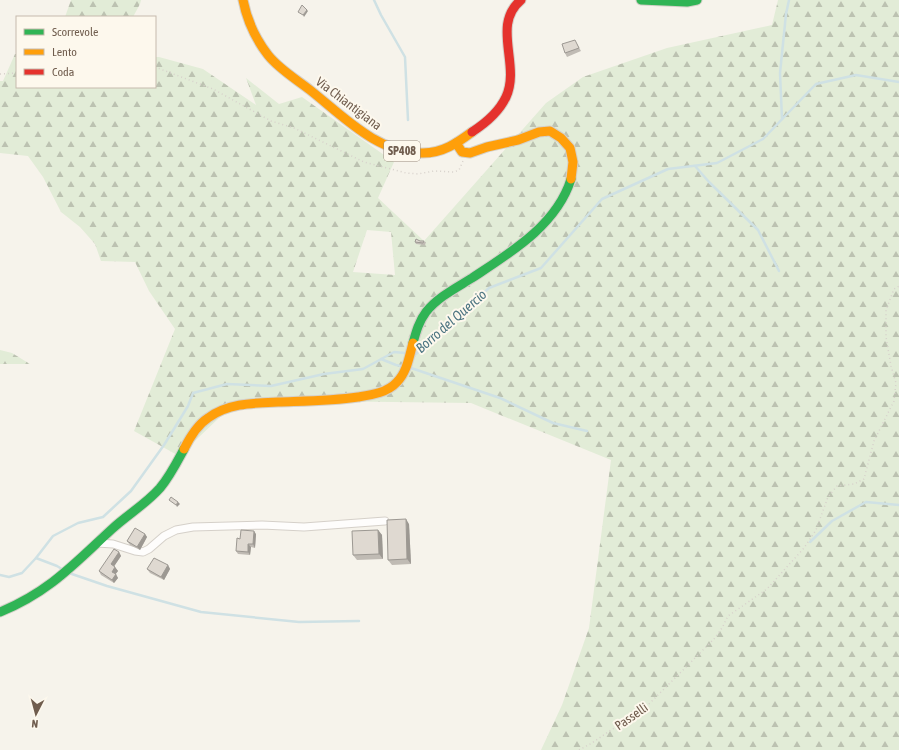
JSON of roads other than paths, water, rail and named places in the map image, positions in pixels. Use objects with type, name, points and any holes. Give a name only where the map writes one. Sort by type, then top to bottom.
[{"type":"street","name":"Via Chiantigiana","points":[[243,0],[244,9],[254,36],[264,51],[275,63],[374,139],[393,148],[409,153],[430,152],[449,148],[493,116],[505,99],[509,90],[511,66],[507,24],[511,12],[521,0]]},
{"type":"street","points":[[641,0],[687,2],[697,0]]},
{"type":"street","points":[[0,612],[25,601],[57,580],[114,527],[151,498],[167,480],[197,428],[206,419],[219,411],[238,404],[347,398],[376,394],[390,388],[400,379],[407,368],[419,322],[426,312],[443,296],[541,228],[562,202],[571,184],[574,167],[570,148],[556,134],[545,131],[533,133],[516,141],[496,144],[471,154],[466,154],[461,151],[456,143]]},
{"type":"street","points":[[97,543],[113,544],[143,552],[149,549],[164,536],[176,530],[193,527],[262,525],[304,528],[385,521]]},
{"type":"waterway","points":[[374,0],[405,57],[408,120]]},
{"type":"waterway","points":[[782,119],[780,73],[786,14],[789,0]]},
{"type":"waterway","name":"Borro del Quercio","points":[[0,575],[9,577],[22,573],[53,536],[78,523],[103,517],[131,491],[164,445],[188,406],[193,393],[227,384],[271,386],[324,374],[363,369],[394,352],[416,354],[489,288],[541,268],[602,199],[668,169],[717,163],[763,139],[816,84],[856,75],[899,82]]},
{"type":"waterway","points":[[695,166],[709,182],[758,230],[779,271]]},
{"type":"waterway","points":[[381,359],[500,398],[553,423],[587,431]]},
{"type":"waterway","points":[[810,542],[832,521],[866,502],[899,505]]},
{"type":"waterway","points":[[36,558],[57,566],[65,571]]},
{"type":"waterway","points":[[69,573],[107,586],[201,612],[299,622],[359,621]]}]
